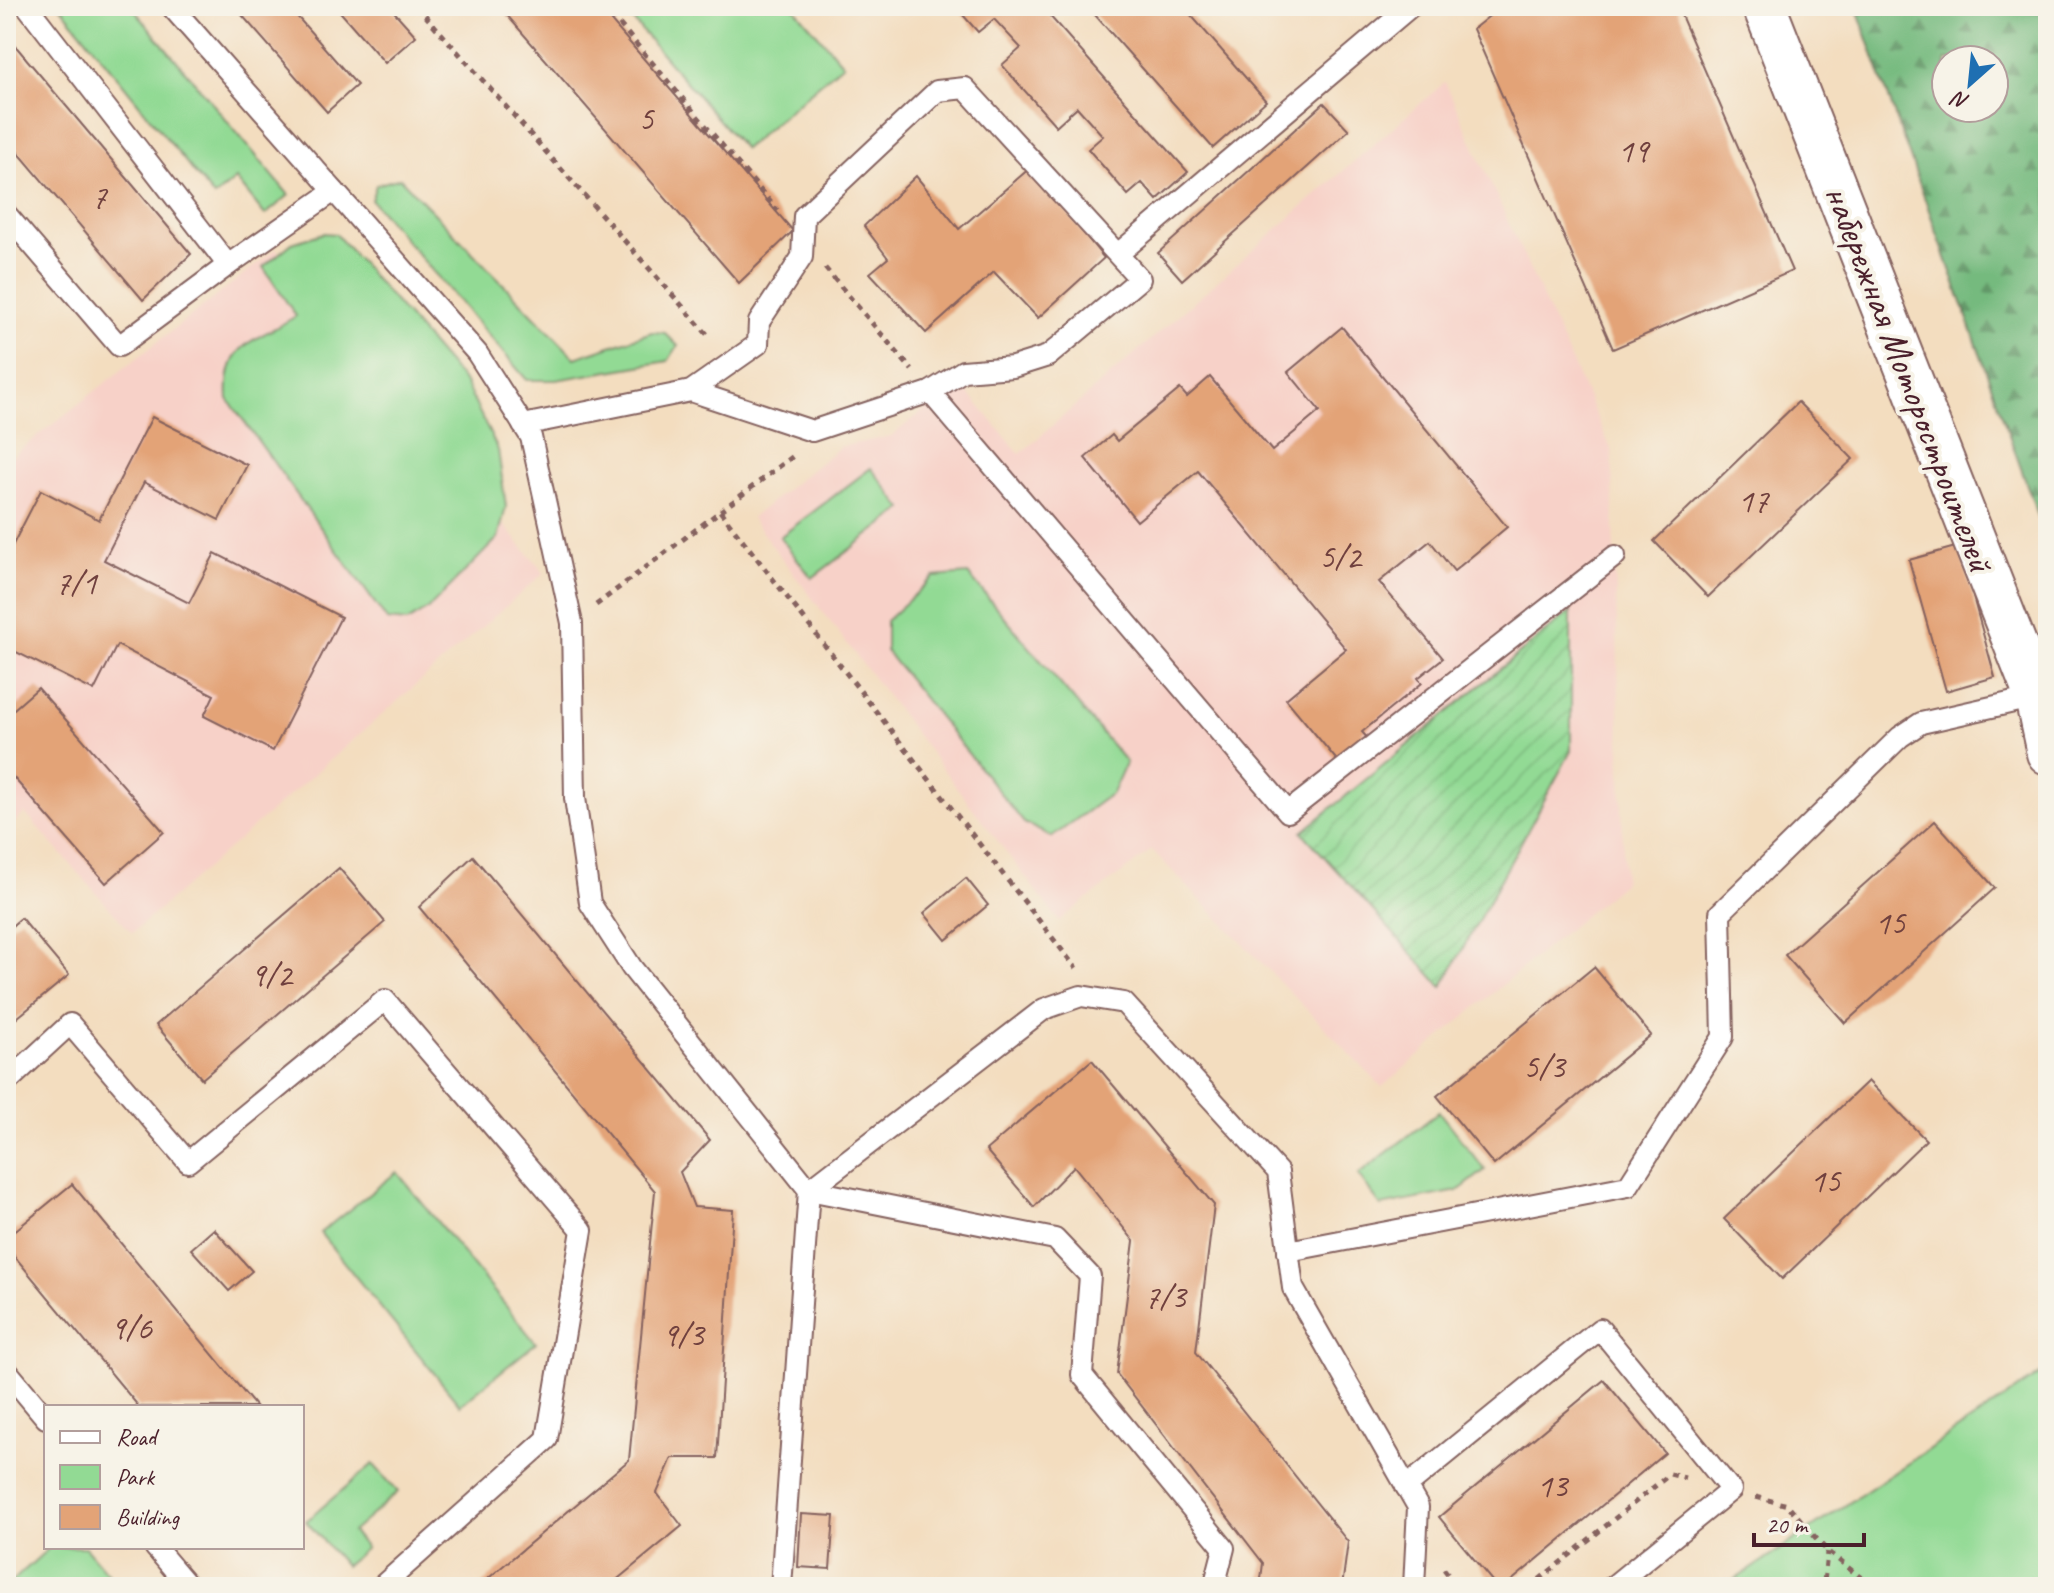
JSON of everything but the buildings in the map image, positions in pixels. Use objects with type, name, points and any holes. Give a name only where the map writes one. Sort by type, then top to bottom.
[{"type":"street","name":"набережная Моторостроителей","points":[[1764,6],[2036,697],[2048,753]]},
{"type":"lane","points":[[27,6],[228,265]]},
{"type":"lane","points":[[171,6],[477,353],[531,437],[572,623],[575,798],[590,903],[632,968],[809,1190],[1055,1239],[1090,1276],[1082,1375],[1224,1548],[1214,1587]]},
{"type":"lane","points":[[1118,254],[1411,6]]},
{"type":"lane","points":[[523,425],[691,391],[758,344],[759,322],[802,257],[804,216],[937,91],[965,88],[1140,279],[1048,356],[1013,367],[963,371],[930,392],[812,431],[691,391]]},
{"type":"lane","points":[[6,214],[119,346],[334,191]]},
{"type":"lane","points":[[930,392],[1288,812],[1615,556]]},
{"type":"lane","points":[[1288,1251],[1628,1186],[1723,1037],[1720,913],[1900,737],[1921,723],[2036,697]]},
{"type":"lane","points":[[781,1587],[809,1190],[1044,1009],[1081,996],[1124,1003],[1278,1172],[1293,1288],[1418,1507],[1414,1587]]},
{"type":"lane","points":[[6,1083],[70,1024],[188,1162],[385,1000],[582,1230],[547,1439],[381,1587]]},
{"type":"lane","points":[[1406,1487],[1600,1329],[1731,1490],[1612,1587]]},
{"type":"lane","points":[[6,1370],[44,1416]]},
{"type":"lane","points":[[157,1549],[189,1587]]},
{"type":"path","points":[[417,6],[707,334]]},
{"type":"path","points":[[604,6],[930,392]]},
{"type":"path","points":[[572,623],[720,511],[1101,999]]},
{"type":"path","points":[[1530,1587],[1670,1474]]},
{"type":"path","points":[[1788,1505],[1827,1551],[1873,1587]]},
{"type":"path","points":[[1816,1587],[1824,1583],[1827,1551]]},
{"type":"shaded area","points":[[1445,82],[1612,451],[1624,882],[1382,1087],[1152,850],[1059,921],[751,518],[840,447],[891,436],[960,383],[1020,454]]},
{"type":"shaded area","points":[[276,249],[544,573],[132,933],[25,813],[6,830],[6,461]]},
{"type":"green space","points":[[60,6],[131,6],[289,195],[265,215],[236,179],[214,197]]},
{"type":"green space","points":[[641,6],[793,6],[843,64],[744,149],[629,16]]},
{"type":"green space","points":[[1856,6],[2048,6],[2048,544]]},
{"type":"green space","points":[[400,178],[575,358],[652,332],[665,333],[678,346],[668,361],[556,380],[527,380],[371,200],[376,185]]},
{"type":"green space","points":[[323,233],[336,234],[465,383],[498,450],[506,507],[498,538],[428,609],[407,622],[387,620],[228,399],[228,380],[237,355],[255,339],[296,316],[263,267],[292,243]]},
{"type":"green space","points":[[871,468],[903,509],[812,578],[780,537]]},
{"type":"green space","points":[[968,574],[1126,762],[1112,793],[1052,837],[1024,823],[886,651],[886,621],[934,577]]},
{"type":"green space","points":[[1571,611],[1571,751],[1442,987],[1302,832]]},
{"type":"green space","points":[[1439,1112],[1485,1170],[1458,1191],[1381,1206],[1358,1175]]},
{"type":"green space","points":[[397,1172],[536,1343],[460,1405],[320,1233]]},
{"type":"green space","points":[[2048,1369],[2048,1587],[1724,1587]]},
{"type":"green space","points":[[373,1464],[398,1492],[352,1532],[366,1548],[345,1566],[306,1521]]},
{"type":"green space","points":[[48,1549],[87,1549],[119,1587],[6,1587]]}]
